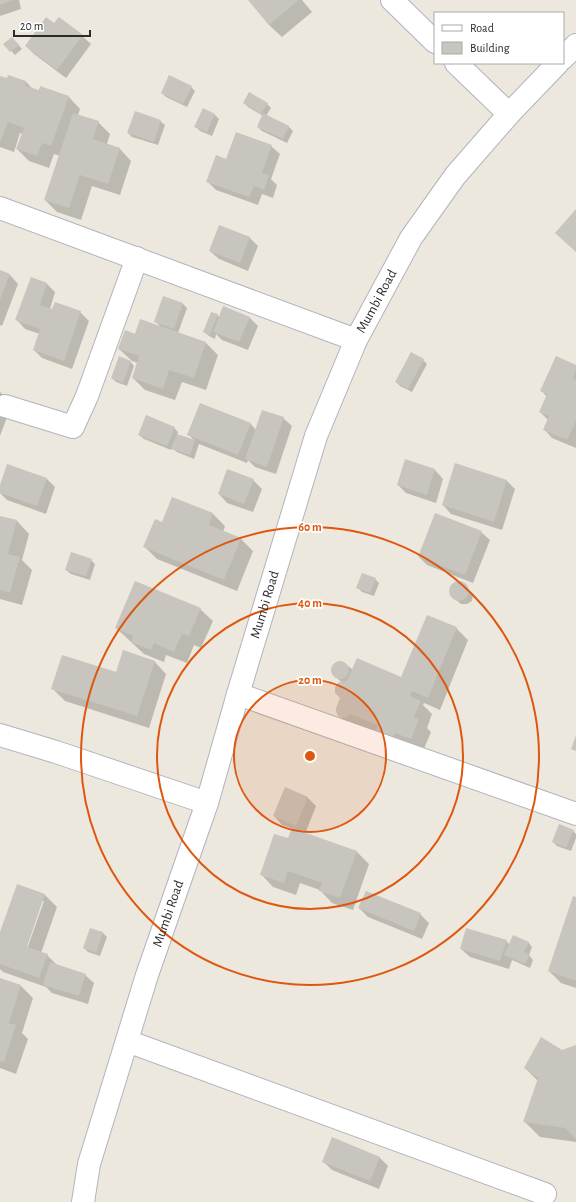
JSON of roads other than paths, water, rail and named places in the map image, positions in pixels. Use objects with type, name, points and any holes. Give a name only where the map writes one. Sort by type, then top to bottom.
[{"type":"street","points":[[392,0],[434,41]]},
{"type":"street","points":[[564,57],[576,45]]},
{"type":"street","points":[[457,64],[508,114]]},
{"type":"street","name":"Mumbi Road","points":[[83,1202],[89,1164],[147,975],[207,802],[316,436],[356,340],[410,238],[455,176],[508,114],[557,64]]},
{"type":"street","points":[[0,208],[356,340]]},
{"type":"street","points":[[5,406],[73,427],[87,396],[137,258]]},
{"type":"street","points":[[238,694],[576,814]]},
{"type":"street","points":[[0,735],[207,802]]},
{"type":"street","points":[[127,1041],[545,1194]]}]
